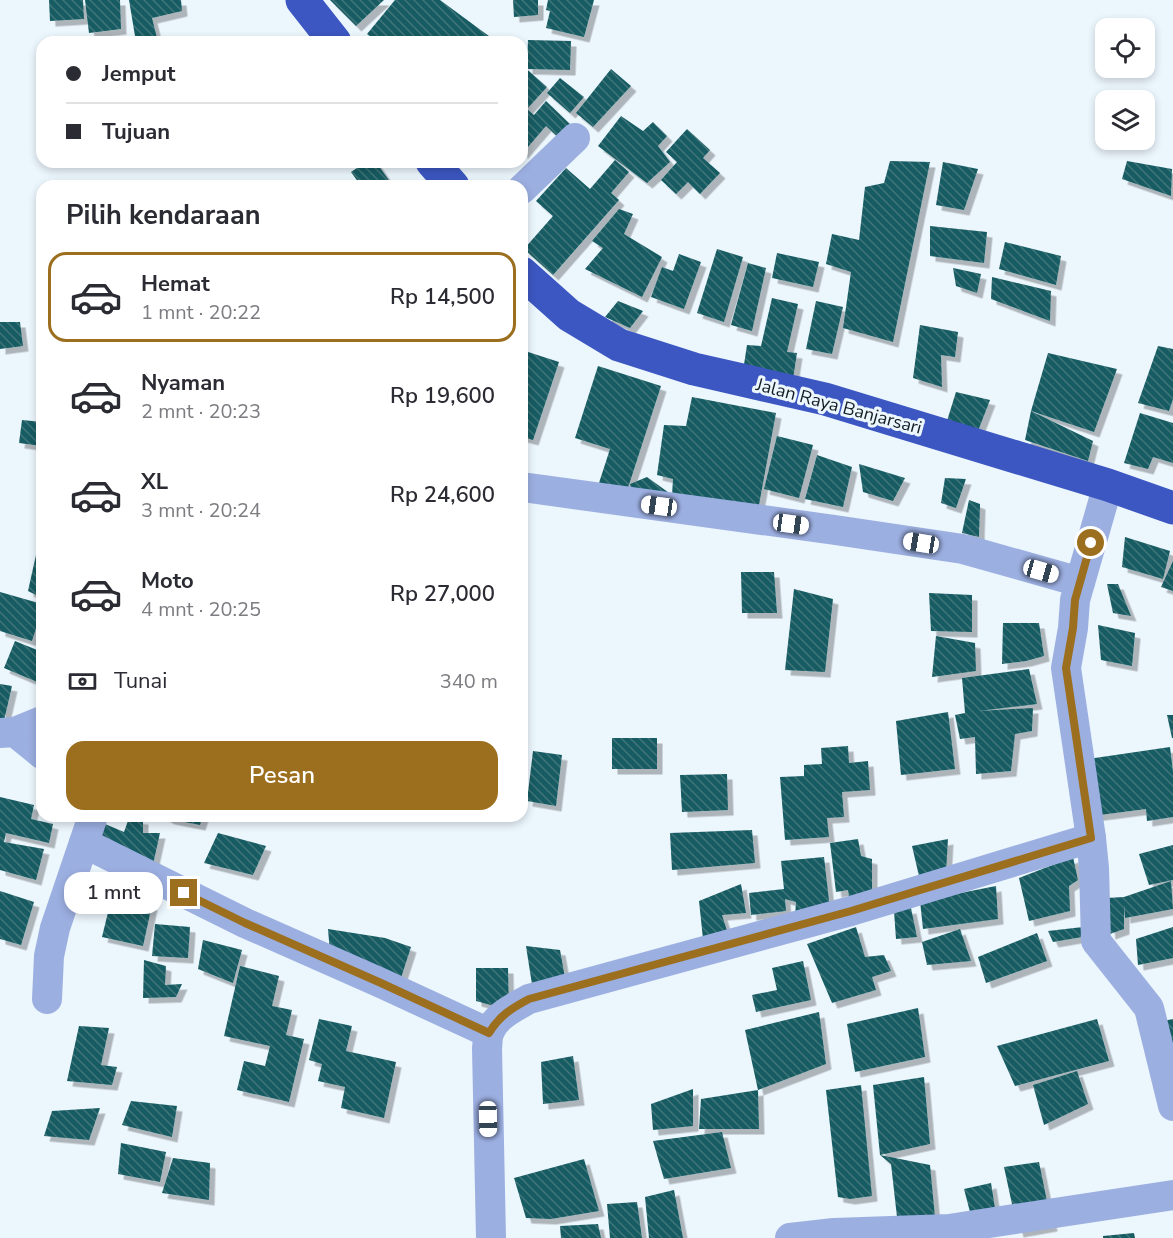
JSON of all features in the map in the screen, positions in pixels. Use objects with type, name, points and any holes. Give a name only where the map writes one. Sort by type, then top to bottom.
[{"type":"highway","points":[[303,0],[330,36]]},
{"type":"highway","points":[[437,168],[448,180]]},
{"type":"highway","name":"Jalan Raya Banjarsari","points":[[528,278],[569,315],[619,345],[694,369],[825,399],[1108,485],[1173,508]]},
{"type":"street","points":[[528,183],[575,138]]},
{"type":"street","points":[[1108,485],[1075,600],[1066,668],[1091,838],[1096,941],[1149,1008],[1173,1106]]},
{"type":"street","points":[[528,488],[963,549],[1080,582]]},
{"type":"street","points":[[19,729],[36,747]]},
{"type":"street","points":[[47,999],[49,956],[53,934],[88,830],[245,923],[489,1033]]},
{"type":"street","points":[[490,1238],[487,1048],[489,1033],[495,1022],[509,1010],[529,999],[851,911],[1091,838]]},
{"type":"street","points":[[790,1238],[843,1233],[949,1229],[1173,1195]]},
{"type":"building","points":[[49,0],[83,0],[84,19],[50,21]]},
{"type":"building","points":[[85,0],[120,0],[121,29],[89,33]]},
{"type":"building","points":[[129,0],[181,0],[182,11],[152,18],[156,36],[135,36]]},
{"type":"building","points":[[330,0],[384,0],[356,26]]},
{"type":"building","points":[[395,0],[440,0],[489,36],[370,36],[367,34]]},
{"type":"building","points":[[513,0],[538,0],[538,15],[514,17]]},
{"type":"building","points":[[548,0],[594,0],[584,37],[546,28],[550,11],[546,10]]},
{"type":"building","points":[[528,40],[571,41],[570,70],[528,69]]},
{"type":"building","points":[[611,69],[631,86],[593,127],[576,113]]},
{"type":"building","points":[[528,70],[547,87],[528,108]]},
{"type":"building","points":[[560,78],[584,97],[570,113],[547,93]]},
{"type":"building","points":[[546,101],[574,128],[562,141],[546,126],[528,147],[528,110],[534,115]]},
{"type":"building","points":[[621,116],[643,131],[653,122],[667,136],[658,146],[670,162],[647,183],[598,146]]},
{"type":"building","points":[[687,129],[710,150],[703,158],[720,173],[700,194],[688,182],[676,194],[661,180],[677,162],[666,152]]},
{"type":"building","points":[[615,160],[629,172],[611,193],[619,200],[553,275],[528,253],[528,244],[553,216],[536,201],[566,168],[590,189]]},
{"type":"building","points":[[890,161],[930,162],[893,342],[843,328],[851,272],[826,264],[832,234],[859,240],[865,187],[884,183]]},
{"type":"building","points":[[1127,161],[1172,169],[1171,196],[1122,179]]},
{"type":"building","points":[[943,162],[978,169],[964,210],[936,205]]},
{"type":"building","points":[[357,168],[380,168],[389,180],[357,180],[351,172]]},
{"type":"building","points":[[619,209],[633,214],[624,234],[662,257],[642,297],[585,269],[603,248],[592,241]]},
{"type":"building","points":[[930,226],[987,232],[984,263],[930,256]]},
{"type":"building","points":[[1005,242],[1061,256],[1056,285],[999,269]]},
{"type":"building","points":[[717,249],[743,257],[724,322],[697,313]]},
{"type":"building","points":[[777,253],[819,262],[813,287],[772,278]]},
{"type":"building","points":[[679,254],[701,262],[684,309],[651,297],[662,267],[673,271]]},
{"type":"building","points":[[748,263],[766,268],[752,331],[731,325]]},
{"type":"building","points":[[953,268],[981,274],[977,293],[956,286]]},
{"type":"building","points":[[992,277],[1051,291],[1050,321],[991,299]]},
{"type":"building","points":[[772,298],[798,304],[787,352],[797,353],[793,379],[743,371],[747,345],[761,346]]},
{"type":"building","points":[[618,301],[643,311],[630,328],[605,317]]},
{"type":"building","points":[[816,301],[843,307],[832,354],[806,349]]},
{"type":"building","points":[[0,322],[20,322],[23,346],[0,349]]},
{"type":"building","points":[[920,325],[958,332],[955,357],[941,355],[942,387],[913,378]]},
{"type":"building","points":[[1158,346],[1173,349],[1173,399],[1169,411],[1138,403]]},
{"type":"building","points":[[528,352],[559,362],[533,440],[528,439]]},
{"type":"building","points":[[1048,353],[1117,369],[1094,432],[1031,411]]},
{"type":"building","points":[[598,366],[661,386],[626,494],[598,486],[610,449],[575,438]]},
{"type":"building","points":[[956,392],[990,400],[978,431],[946,424]]},
{"type":"building","points":[[692,397],[776,413],[758,510],[633,495],[630,484],[647,477],[672,495],[673,479],[657,475],[664,425],[686,426]]},
{"type":"building","points":[[1031,411],[1093,441],[1088,461],[1025,440]]},
{"type":"building","points":[[1140,413],[1173,423],[1173,463],[1153,457],[1148,469],[1124,463]]},
{"type":"building","points":[[22,420],[36,421],[36,445],[19,443]]},
{"type":"building","points":[[777,436],[813,445],[799,498],[764,489]]},
{"type":"building","points":[[817,455],[852,467],[843,507],[805,499]]},
{"type":"building","points":[[859,464],[905,478],[893,501],[863,492]]},
{"type":"building","points":[[945,478],[966,479],[956,508],[941,503]]},
{"type":"building","points":[[969,500],[980,504],[979,537],[962,533]]},
{"type":"building","points":[[1125,537],[1170,551],[1163,579],[1122,567]]},
{"type":"building","points":[[36,555],[36,595],[28,591]]},
{"type":"building","points":[[1173,561],[1173,591],[1161,587]]},
{"type":"building","points":[[741,572],[774,572],[777,613],[742,613]]},
{"type":"building","points":[[1107,584],[1118,584],[1131,616],[1113,613]]},
{"type":"building","points":[[794,589],[833,599],[825,672],[785,670]]},
{"type":"building","points":[[0,592],[36,602],[36,629],[32,641],[0,631]]},
{"type":"building","points":[[929,593],[972,595],[972,632],[931,631]]},
{"type":"building","points":[[1003,623],[1039,623],[1044,656],[1002,664]]},
{"type":"building","points":[[1098,625],[1135,633],[1132,666],[1101,660]]},
{"type":"building","points":[[936,636],[975,643],[976,671],[932,677]]},
{"type":"building","points":[[15,641],[36,650],[36,681],[4,668]]},
{"type":"building","points":[[1029,669],[1037,704],[979,711],[1033,708],[1032,731],[1015,734],[1011,771],[976,774],[975,737],[960,739],[955,715],[965,713],[962,678]]},
{"type":"building","points":[[0,684],[12,686],[3,725],[0,724]]},
{"type":"building","points":[[948,712],[955,769],[901,775],[896,721]]},
{"type":"building","points":[[1167,715],[1173,715],[1173,738],[1172,738]]},
{"type":"building","points":[[612,738],[657,738],[657,769],[612,769]]},
{"type":"building","points":[[848,746],[849,763],[868,761],[870,790],[842,792],[844,817],[827,818],[829,837],[785,840],[780,777],[804,776],[804,765],[822,764],[821,748]]},
{"type":"building","points":[[1170,747],[1173,772],[1173,817],[1147,821],[1146,809],[1092,816],[1088,759]]},
{"type":"building","points":[[533,751],[562,755],[556,806],[528,801]]},
{"type":"building","points":[[727,774],[728,810],[682,812],[680,775]]},
{"type":"building","points":[[0,797],[34,805],[31,819],[36,822],[53,824],[49,843],[6,833],[4,842],[44,849],[36,880],[0,870]]},
{"type":"building","points":[[128,822],[143,822],[143,833],[160,833],[152,869],[92,842],[105,824],[124,832]]},
{"type":"building","points":[[184,822],[201,822],[200,825]]},
{"type":"building","points":[[752,830],[755,863],[672,870],[670,833]]},
{"type":"building","points":[[218,833],[266,846],[253,875],[204,863]]},
{"type":"building","points":[[858,839],[861,856],[872,859],[872,896],[851,911],[848,890],[836,892],[830,843]]},
{"type":"building","points":[[948,839],[946,873],[919,876],[912,846]]},
{"type":"building","points":[[1173,845],[1173,880],[1149,885],[1139,854]]},
{"type":"building","points":[[824,857],[830,909],[795,917],[796,902],[785,899],[786,911],[751,915],[749,893],[784,889],[781,861]]},
{"type":"building","points":[[1073,857],[1078,880],[1069,886],[1070,911],[1029,921],[1019,878]]},
{"type":"building","points":[[1171,881],[1173,909],[1125,918],[1124,905],[1124,929],[1110,934],[1106,898],[1124,897]]},
{"type":"building","points":[[741,884],[746,913],[722,915],[729,937],[703,939],[699,901]]},
{"type":"building","points":[[996,886],[998,919],[923,929],[920,901]]},
{"type":"building","points":[[0,891],[34,902],[21,945],[0,939]]},
{"type":"building","points":[[112,896],[152,905],[143,946],[102,937]]},
{"type":"building","points":[[911,908],[917,937],[896,939],[894,911]]},
{"type":"building","points":[[155,924],[190,927],[188,958],[152,956]]},
{"type":"building","points":[[856,927],[865,957],[884,955],[891,971],[872,977],[876,990],[832,1003],[807,944]]},
{"type":"building","points":[[1083,927],[1082,937],[1053,942],[1048,931]]},
{"type":"building","points":[[1173,927],[1173,958],[1138,965],[1136,939]]},
{"type":"building","points":[[328,929],[385,938],[411,947],[400,981],[330,953]]},
{"type":"building","points":[[960,929],[971,961],[927,965],[922,942]]},
{"type":"building","points":[[1037,933],[1047,961],[986,983],[978,957]]},
{"type":"building","points":[[203,940],[242,950],[233,983],[198,969]]},
{"type":"building","points":[[526,946],[560,950],[567,989],[533,991]]},
{"type":"building","points":[[144,960],[166,966],[165,985],[182,984],[176,997],[143,998]]},
{"type":"building","points":[[803,961],[811,1000],[756,1012],[752,995],[777,990],[772,968]]},
{"type":"building","points":[[240,966],[279,976],[272,1006],[292,1010],[286,1035],[304,1039],[289,1102],[237,1090],[244,1061],[265,1066],[270,1046],[224,1036]]},
{"type":"building","points":[[476,968],[508,968],[509,1010],[476,1001]]},
{"type":"building","points":[[918,1008],[925,1057],[855,1072],[847,1024]]},
{"type":"building","points":[[819,1012],[826,1064],[758,1090],[745,1030]]},
{"type":"building","points":[[319,1019],[352,1026],[346,1051],[396,1062],[384,1118],[341,1108],[345,1087],[318,1081],[322,1064],[309,1060]]},
{"type":"building","points":[[1097,1019],[1109,1061],[1015,1086],[997,1046]]},
{"type":"building","points":[[1173,1019],[1173,1048],[1158,1022]]},
{"type":"building","points":[[79,1026],[109,1028],[101,1065],[117,1067],[112,1085],[67,1081]]},
{"type":"building","points":[[573,1056],[579,1100],[543,1104],[541,1062]]},
{"type":"building","points":[[1077,1071],[1088,1104],[1044,1125],[1033,1085]]},
{"type":"building","points":[[924,1077],[930,1144],[880,1155],[873,1085]]},
{"type":"building","points":[[861,1085],[872,1196],[850,1199],[838,1197],[826,1090]]},
{"type":"building","points":[[693,1089],[693,1126],[653,1130],[651,1104]]},
{"type":"building","points":[[758,1090],[759,1129],[699,1129],[701,1099]]},
{"type":"building","points":[[131,1101],[177,1106],[172,1137],[122,1125]]},
{"type":"building","points":[[100,1108],[89,1140],[44,1136],[52,1111]]},
{"type":"building","points":[[722,1132],[731,1168],[664,1179],[653,1141]]},
{"type":"building","points":[[121,1143],[166,1152],[160,1182],[118,1174]]},
{"type":"building","points":[[880,1155],[930,1165],[935,1217],[897,1217],[891,1164]]},
{"type":"building","points":[[173,1158],[210,1163],[209,1200],[162,1193]]},
{"type":"building","points":[[584,1159],[599,1211],[551,1219],[526,1218],[514,1178]]},
{"type":"building","points":[[1039,1162],[1052,1226],[1018,1232],[1004,1167]]},
{"type":"building","points":[[991,1183],[998,1227],[975,1231],[964,1189]]},
{"type":"building","points":[[674,1190],[683,1238],[649,1238],[645,1197]]},
{"type":"building","points":[[637,1202],[642,1238],[610,1238],[607,1204]]},
{"type":"building","points":[[598,1224],[601,1238],[561,1238],[560,1226]]},
{"type":"building","points":[[1134,1233],[1135,1238],[1103,1238],[1103,1236]]},
{"type":"route","points":[[184,893],[245,923],[489,1033],[495,1022],[509,1010],[529,999],[851,911],[1091,838],[1066,668],[1075,600],[1091,543]]}]
